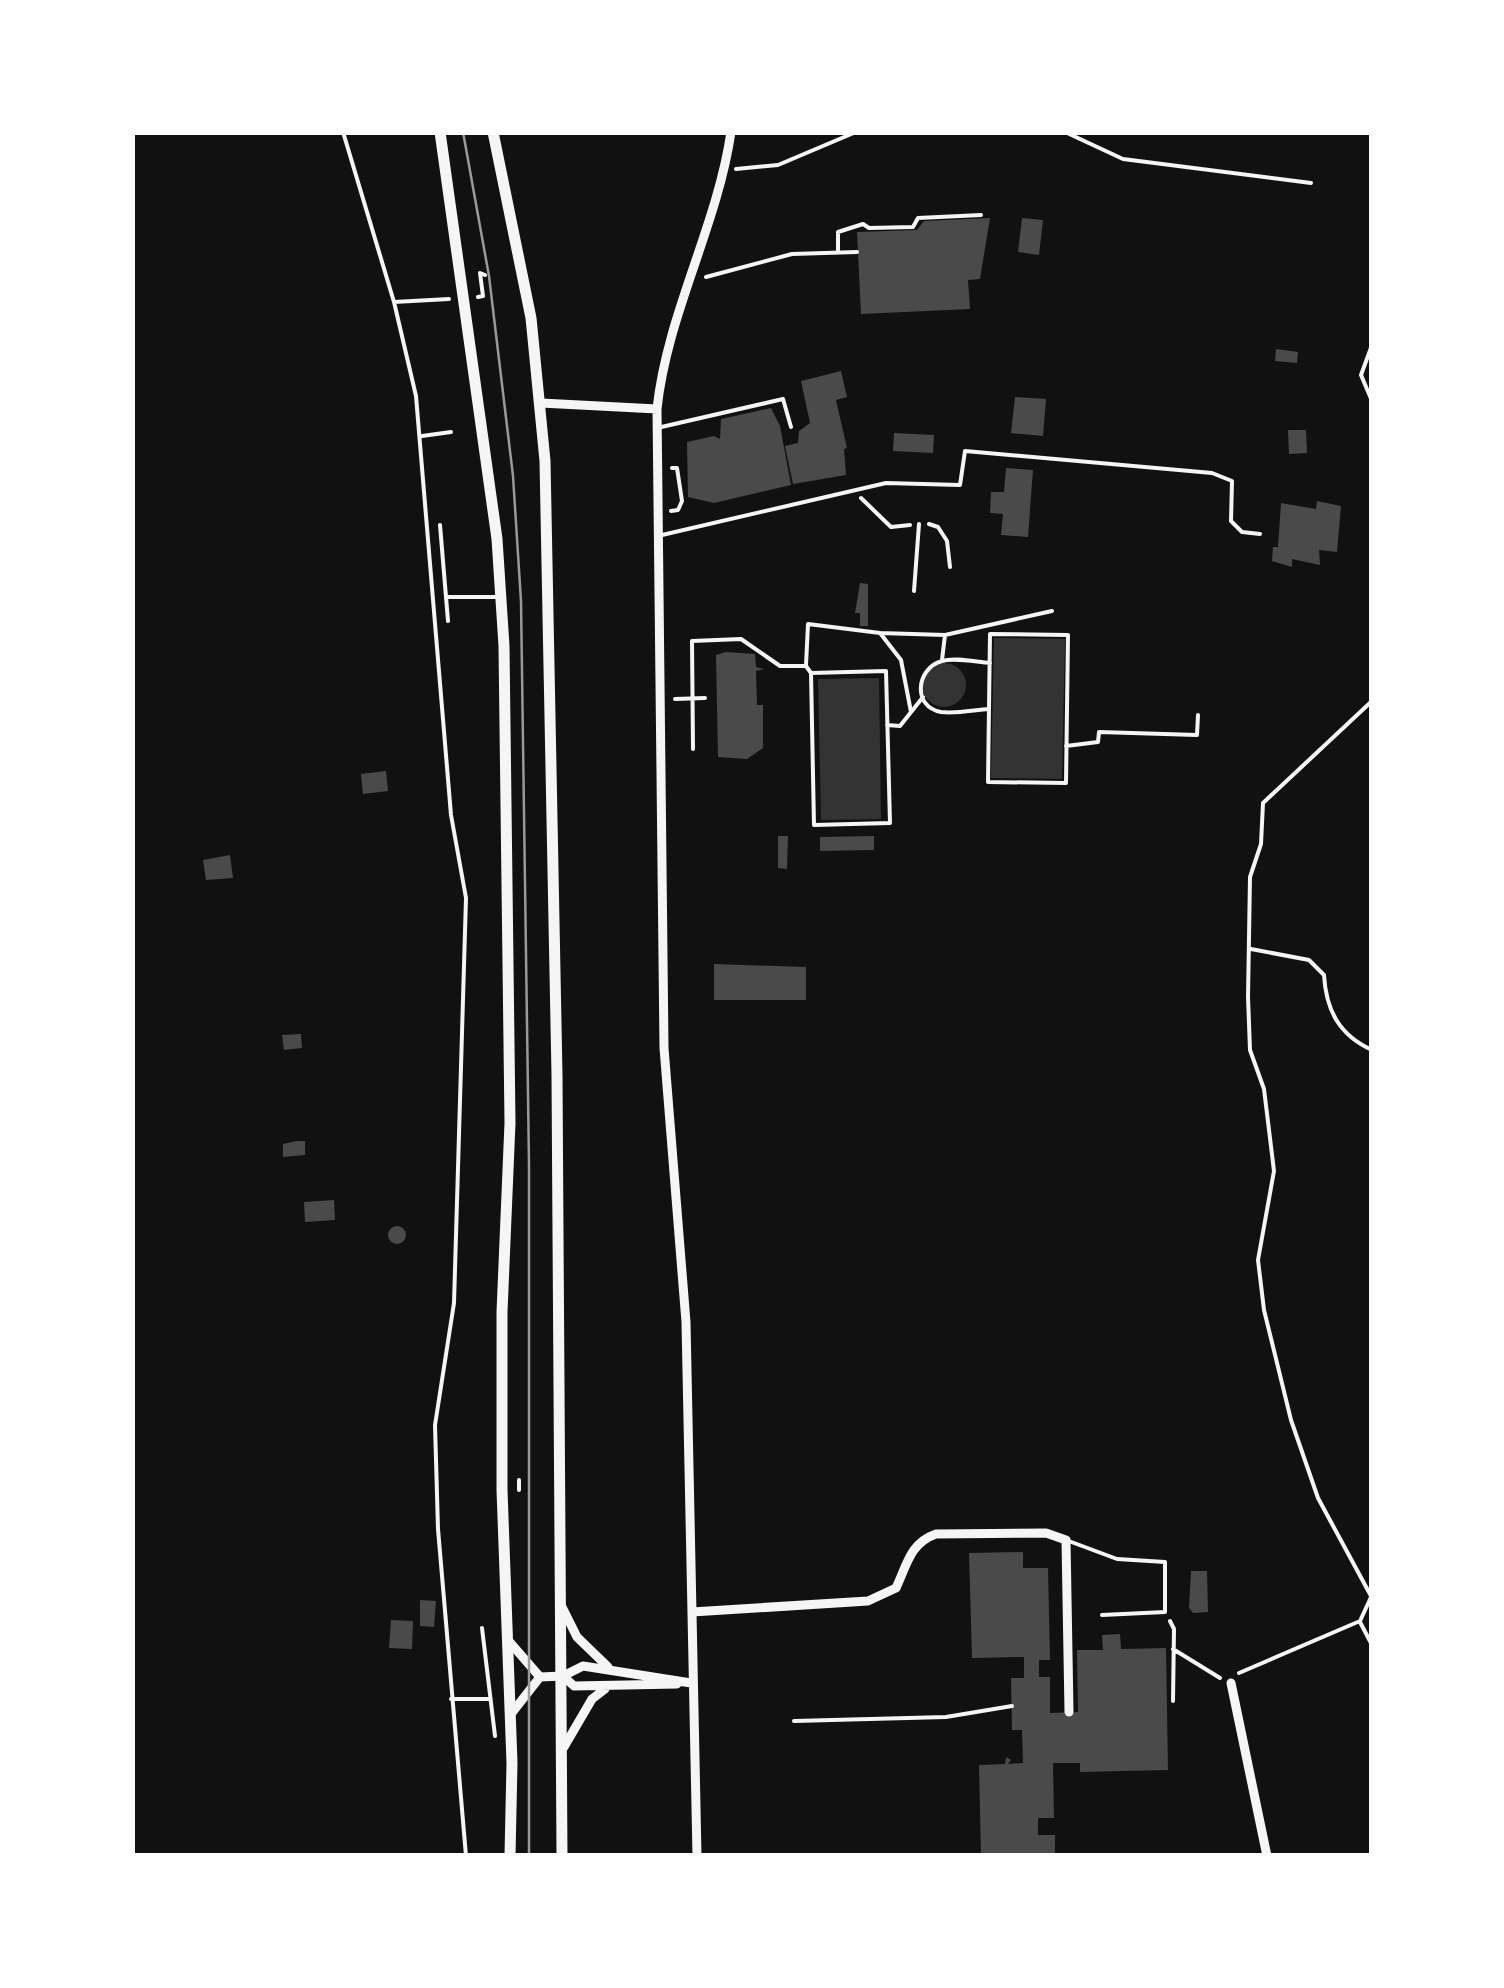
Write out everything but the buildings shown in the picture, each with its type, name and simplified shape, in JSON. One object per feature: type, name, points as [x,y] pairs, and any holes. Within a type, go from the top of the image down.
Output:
[{"type":"main road","points":[[440,132],[464,280],[502,597],[510,1077],[502,1344],[510,1856]]},
{"type":"main road","points":[[494,132],[522,260],[541,403],[551,672],[564,1747],[562,1856]]},
{"type":"street","points":[[697,1856],[686,1322],[664,1048],[657,409],[664,366],[726,168],[731,132]]},
{"type":"street","points":[[541,403],[657,409]]},
{"type":"street","points":[[692,1612],[884,1597],[896,1588],[916,1545],[936,1534],[1046,1532],[1066,1540],[1069,1712]]},
{"type":"street","points":[[562,1607],[577,1637],[610,1668]]},
{"type":"street","points":[[506,1637],[540,1676],[563,1676],[583,1666],[692,1683]]},
{"type":"street","points":[[509,1717],[540,1676]]},
{"type":"street","points":[[563,1676],[574,1686],[606,1688],[692,1683]]},
{"type":"street","points":[[1231,1683],[1267,1856]]},
{"type":"street","points":[[564,1747],[592,1699],[606,1688]]},
{"type":"lane","points":[[657,428],[783,399],[791,426]]},
{"type":"lane","points":[[658,536],[886,484],[960,485],[965,452],[1212,473],[1232,480],[1232,521],[1242,532],[1260,534]]},
{"type":"lane","points":[[440,524],[448,621]]},
{"type":"lane","points":[[914,592],[919,524]]},
{"type":"lane","points":[[446,598],[502,597]]},
{"type":"lane","points":[[1066,1540],[1117,1559],[1165,1562],[1165,1612],[1102,1615]]},
{"type":"path","points":[[343,132],[412,372],[450,815],[466,898],[454,1303],[449,1358],[435,1425],[438,1529],[466,1856]]},
{"type":"path","points":[[726,168],[751,170],[778,164],[856,132]]},
{"type":"path","points":[[1065,132],[1124,159],[1311,183]]},
{"type":"path","points":[[838,253],[838,232],[863,224],[869,228],[913,227],[918,218],[981,215]]},
{"type":"path","points":[[706,277],[792,254],[857,252]]},
{"type":"path","points":[[484,304],[480,273],[485,275]]},
{"type":"path","points":[[394,302],[449,299]]},
{"type":"path","points":[[1372,344],[1361,375],[1372,401]]},
{"type":"path","points":[[420,436],[452,432]]},
{"type":"path","points":[[657,468],[677,468],[682,502],[678,510],[657,513]]},
{"type":"path","points":[[811,673],[886,671],[890,823],[814,825],[811,673],[806,666],[808,624],[880,633],[945,635],[1052,611]]},
{"type":"path","points":[[880,633],[900,660],[911,712]]},
{"type":"path","points":[[990,634],[1068,635],[1066,783],[988,782],[989,709],[990,634]]},
{"type":"path","points":[[942,660],[945,635]]},
{"type":"path","points":[[694,750],[692,641],[741,639],[780,666],[806,666]]},
{"type":"path","points":[[888,725],[900,726],[922,697],[925,670],[942,660],[990,663]]},
{"type":"path","points":[[922,697],[942,712],[989,709]]},
{"type":"path","points":[[661,700],[705,698]]},
{"type":"path","points":[[1174,1649],[1231,1683],[1240,1672],[1360,1621],[1371,1595],[1318,1498],[1290,1420],[1264,1310],[1258,1260],[1274,1171],[1264,1089],[1250,1050],[1250,877],[1261,844],[1264,803],[1372,701]]},
{"type":"path","points":[[1066,746],[1098,742],[1099,732],[1197,735],[1198,715]]},
{"type":"path","points":[[1250,949],[1309,960],[1324,976],[1325,1002],[1332,1018],[1372,1050]]},
{"type":"path","points":[[519,1480],[519,1490]]},
{"type":"path","points":[[1165,1612],[1174,1629],[1174,1701]]},
{"type":"path","points":[[1360,1621],[1372,1645]]},
{"type":"path","points":[[482,1628],[491,1678],[495,1738]]},
{"type":"path","points":[[451,1699],[490,1699]]},
{"type":"path","points":[[794,1721],[946,1717],[1012,1706]]},
{"type":"shaded area","points":[[994,638],[1065,639],[1062,779],[991,778]]},
{"type":"shaded area","points":[[944,663],[959,670],[966,685],[959,700],[944,707],[929,700],[922,685],[929,670]]},
{"type":"shaded area","points":[[879,678],[881,819],[821,820],[818,679]]},
{"type":"tram line","points":[[463,132],[489,276],[513,476],[521,601],[529,1164],[529,1856]]}]
